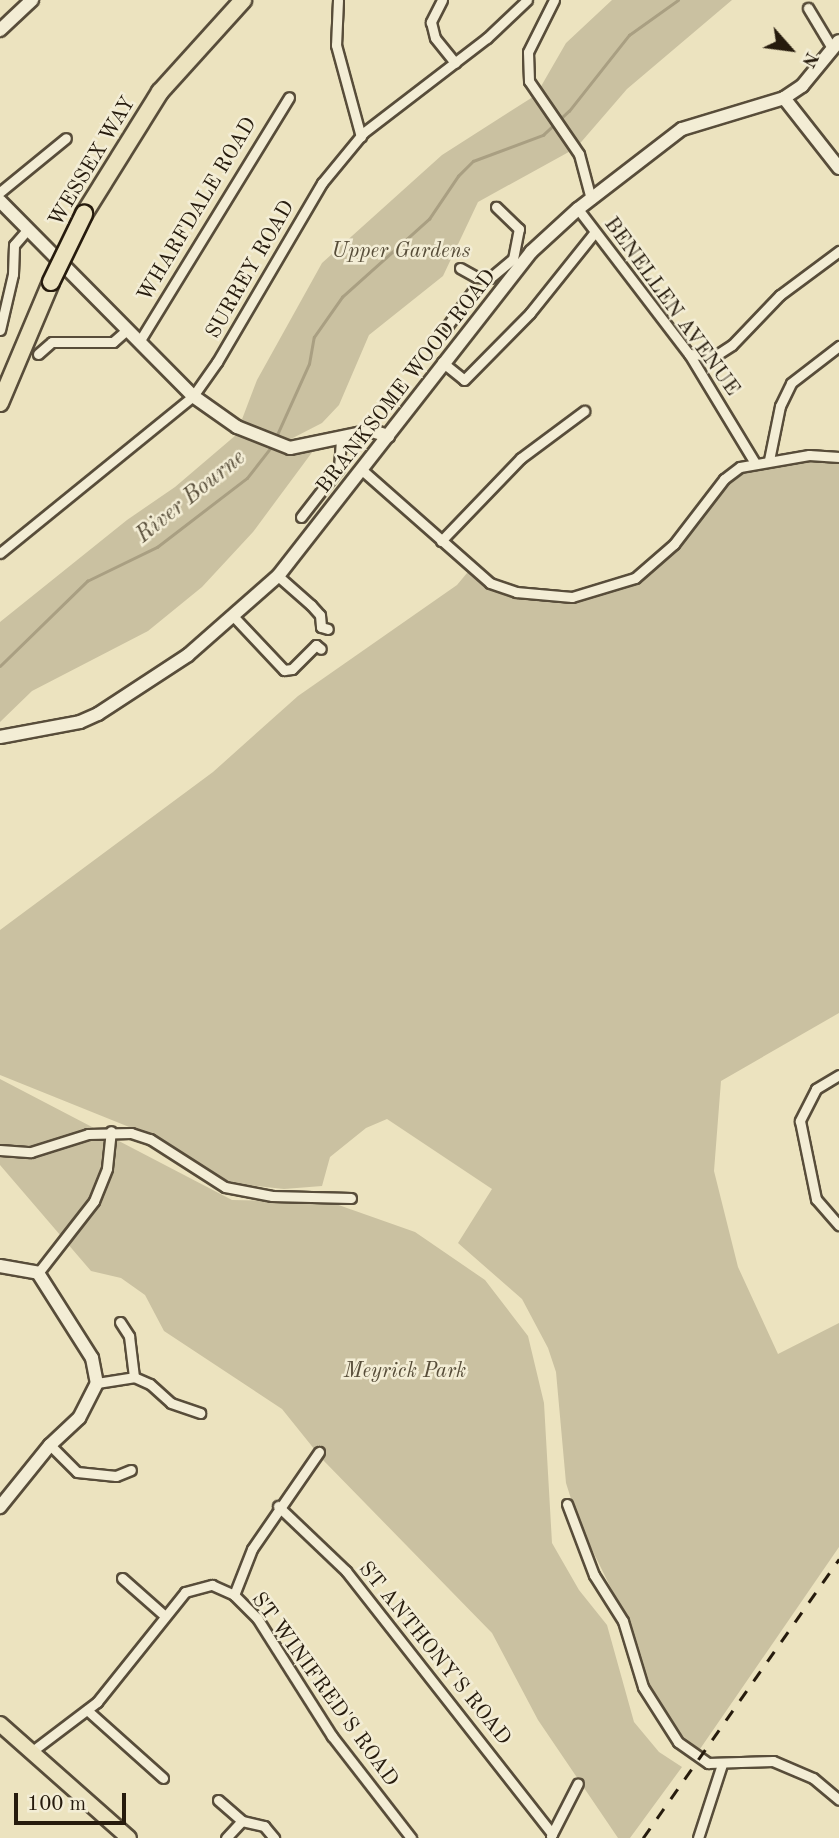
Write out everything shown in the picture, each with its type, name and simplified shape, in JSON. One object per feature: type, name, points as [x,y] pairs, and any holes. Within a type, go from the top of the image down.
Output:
[{"type":"highway","name":"WESSEX WAY","points":[[0,403],[51,282],[84,214],[160,92],[243,0]]},
{"type":"highway","name":"WESSEX WAY","points":[[0,390],[13,368]]},
{"type":"main road","points":[[0,1724],[123,1836]]},
{"type":"street","points":[[0,30],[32,0]]},
{"type":"street","points":[[338,0],[336,45],[361,137]]},
{"type":"street","points":[[442,0],[431,22],[436,38],[454,63]]},
{"type":"street","name":"SURREY ROAD","points":[[0,553],[193,396],[322,183],[361,137],[454,63],[527,0]]},
{"type":"street","points":[[554,0],[528,51],[528,80],[586,166],[591,199]]},
{"type":"street","points":[[808,8],[835,44]]},
{"type":"street","name":"BRANKSOME WOOD ROAD","points":[[0,737],[98,715],[188,655],[234,617],[278,576],[362,470],[442,362],[531,252],[578,209],[682,129],[784,98],[802,86],[835,44]]},
{"type":"street","name":"WHARFDALE ROAD","points":[[139,342],[289,97]]},
{"type":"street","points":[[784,98],[839,168]]},
{"type":"street","points":[[0,192],[66,138]]},
{"type":"street","points":[[0,201],[193,396],[272,444],[290,448],[372,432],[388,436]]},
{"type":"street","points":[[460,268],[475,277],[489,278],[501,274],[513,259],[519,229],[496,207]]},
{"type":"street","name":"BENELLEN AVENUE","points":[[578,209],[689,354],[755,463]]},
{"type":"street","points":[[0,330],[13,274],[14,245],[28,229]]},
{"type":"street","points":[[442,362],[460,384],[530,313],[594,233]]},
{"type":"street","points":[[689,354],[715,356],[732,345],[780,295],[839,251]]},
{"type":"street","points":[[448,325],[474,291]]},
{"type":"street","points":[[38,354],[52,342],[113,342],[127,331]]},
{"type":"street","points":[[769,460],[780,406],[791,383],[839,346]]},
{"type":"street","points":[[169,372],[188,384],[204,379]]},
{"type":"street","points":[[441,541],[520,458],[584,411]]},
{"type":"street","points":[[301,517],[308,503],[339,468],[341,437]]},
{"type":"street","points":[[362,470],[490,583],[516,592],[572,597],[607,589],[646,570],[674,544],[732,472],[769,460],[839,457]]},
{"type":"street","points":[[278,576],[317,611],[322,629]]},
{"type":"street","points":[[234,617],[284,670],[292,669],[316,645],[321,649]]},
{"type":"street","points":[[839,1075],[816,1089],[800,1121],[816,1199],[839,1226]]},
{"type":"street","points":[[38,1273],[77,1224],[102,1184],[111,1131]]},
{"type":"street","points":[[0,1150],[31,1152],[88,1134],[111,1131],[150,1139],[225,1187],[272,1196],[351,1198]]},
{"type":"street","points":[[0,1266],[38,1273],[92,1358],[97,1383],[79,1418],[50,1445],[0,1507]]},
{"type":"street","points":[[120,1322],[129,1336],[134,1377]]},
{"type":"street","points":[[97,1383],[134,1377],[150,1384],[171,1403],[200,1413]]},
{"type":"street","points":[[50,1445],[77,1472],[116,1476],[131,1470]]},
{"type":"street","points":[[31,1752],[87,1710],[119,1677],[164,1615],[185,1592],[201,1584],[234,1595],[252,1549],[278,1506],[319,1452]]},
{"type":"street","points":[[567,1504],[576,1538],[624,1621],[643,1687],[663,1723],[702,1761],[722,1764],[773,1761],[813,1778],[839,1800]]},
{"type":"street","name":"ST ANTHONY'S ROAD","points":[[278,1506],[346,1571],[551,1836]]},
{"type":"street","points":[[122,1578],[164,1615]]},
{"type":"street","name":"ST WINIFRED'S ROAD","points":[[234,1595],[257,1618],[332,1736],[411,1838]]},
{"type":"street","points":[[87,1710],[163,1778]]},
{"type":"street","points":[[698,1838],[722,1764]]},
{"type":"street","points":[[551,1836],[578,1783]]},
{"type":"street","points":[[218,1800],[242,1821],[260,1824],[274,1838]]},
{"type":"street","points":[[226,1838],[242,1821]]},
{"type":"green space","name":"Upper Gardens","points":[[612,0],[732,0],[627,89],[576,148],[478,202],[443,276],[369,335],[339,405],[322,423],[287,441],[316,447],[253,532],[202,587],[148,631],[32,691],[0,722],[0,622],[127,520],[175,487],[236,435],[257,380],[322,263],[442,155],[536,95],[566,43]]},
{"type":"green space","points":[[839,457],[839,1013],[721,1081],[714,1171],[738,1267],[778,1354],[839,1323],[839,1547],[700,1749],[672,1728],[647,1686],[629,1625],[578,1521],[566,1483],[556,1372],[548,1348],[522,1299],[458,1243],[492,1189],[387,1119],[366,1128],[330,1157],[322,1186],[284,1189],[237,1184],[218,1177],[159,1139],[0,1075],[0,930],[213,772],[298,696],[457,585],[472,567],[490,583],[516,592],[573,596],[646,570],[731,472],[769,460]]},
{"type":"green space","name":"Meyrick Park","points":[[0,1079],[232,1200],[330,1202],[415,1232],[485,1280],[528,1336],[544,1403],[552,1543],[579,1590],[607,1625],[634,1722],[659,1752],[682,1767],[630,1838],[618,1838],[538,1720],[492,1633],[323,1460],[282,1409],[164,1331],[145,1295],[121,1278],[91,1271],[0,1165]]},
{"type":"waterway","name":"River Bourne","points":[[276,437],[309,364],[314,337],[342,297],[429,219],[458,176],[473,161],[543,135],[569,111],[629,35],[678,0]]},
{"type":"waterway","name":"River Bourne","points":[[0,666],[87,581],[157,547],[247,478],[272,446]]},
{"type":"railway","points":[[643,1838],[839,1559]]}]
